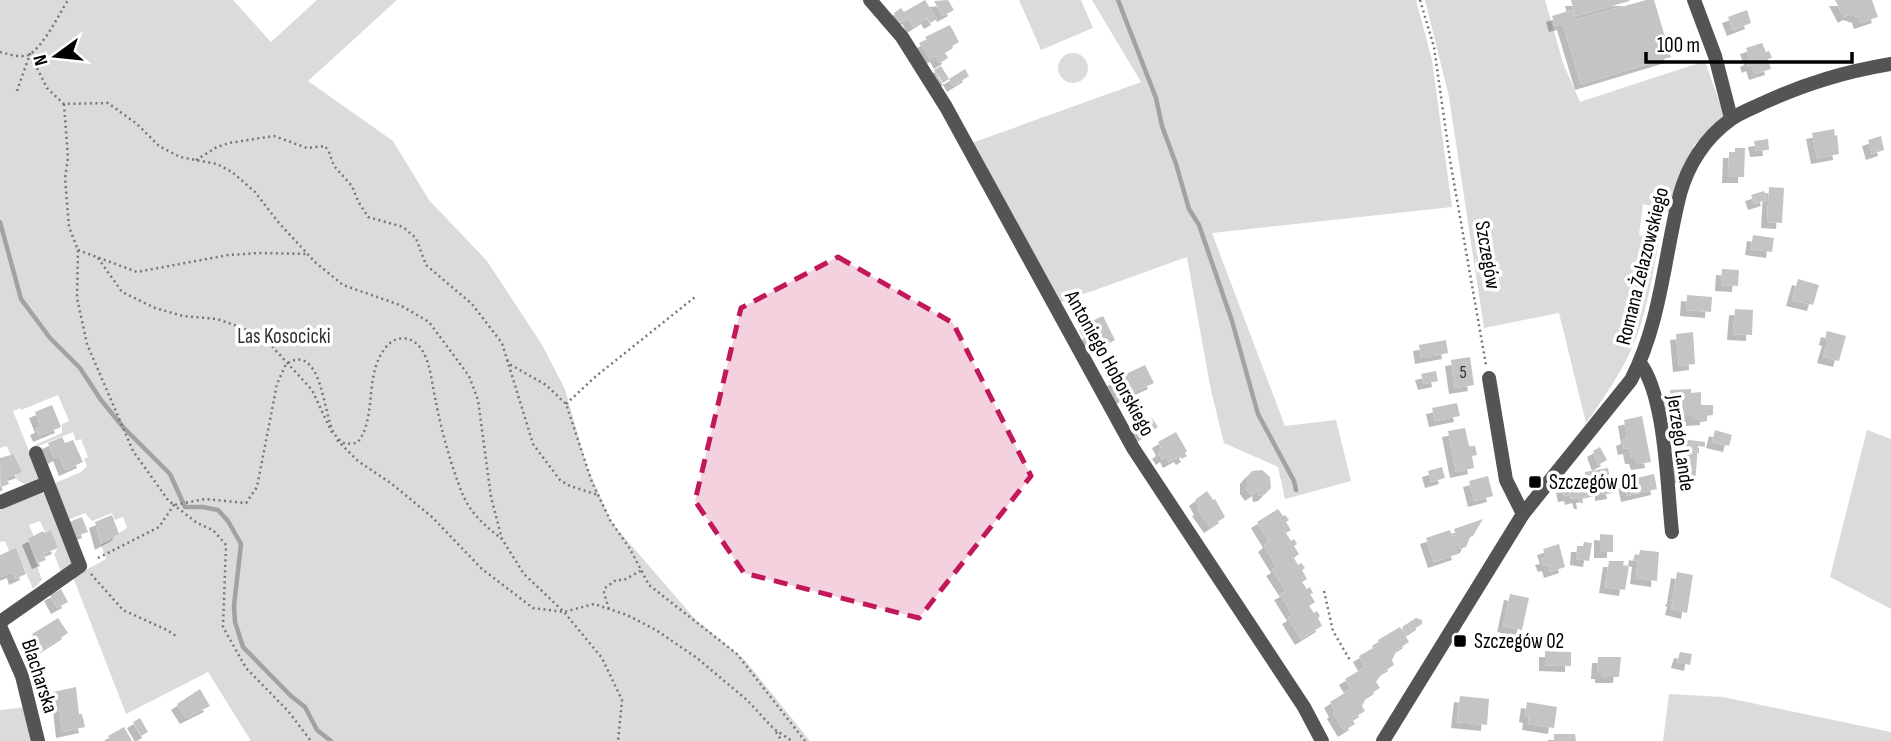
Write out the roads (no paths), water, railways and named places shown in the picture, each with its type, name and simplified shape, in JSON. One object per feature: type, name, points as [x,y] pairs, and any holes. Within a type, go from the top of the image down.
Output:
[{"type":"street","name":"Antoniego Hoborskiego","points":[[870,0],[902,37],[946,107],[1133,448],[1304,706],[1322,741]]},
{"type":"street","points":[[1694,0],[1715,56],[1731,118]]},
{"type":"street","name":"Romana Żelazowskiego","points":[[1383,741],[1523,514],[1631,380],[1640,363],[1666,270],[1680,194],[1697,155],[1731,118],[1835,75],[1891,64]]},
{"type":"street","name":"Jerzego Lande","points":[[1640,363],[1648,374],[1657,402],[1672,532]]},
{"type":"street","points":[[1489,378],[1506,480],[1523,514]]},
{"type":"street","points":[[0,624],[80,566],[36,453]]},
{"type":"street","points":[[1,502],[47,483]]},
{"type":"street","name":"Blacharska","points":[[0,624],[22,676],[38,741]]},
{"type":"waterway","points":[[1118,0],[1156,98],[1162,126],[1189,209],[1199,225],[1232,321],[1258,414],[1294,481],[1296,490]]},
{"type":"waterway","points":[[0,222],[21,299],[50,338],[80,368],[123,427],[170,474],[185,507],[218,510],[228,521],[241,544],[234,606],[235,622],[243,647],[305,707],[317,730],[331,741]]},
{"type":"place","name":"Szczegów 01","points":[[1535,482]]},
{"type":"place","name":"Szczegów 02","points":[[1460,641]]},
{"type":"park label","name":"Las Kosocicki","points":[[284,336]]}]
